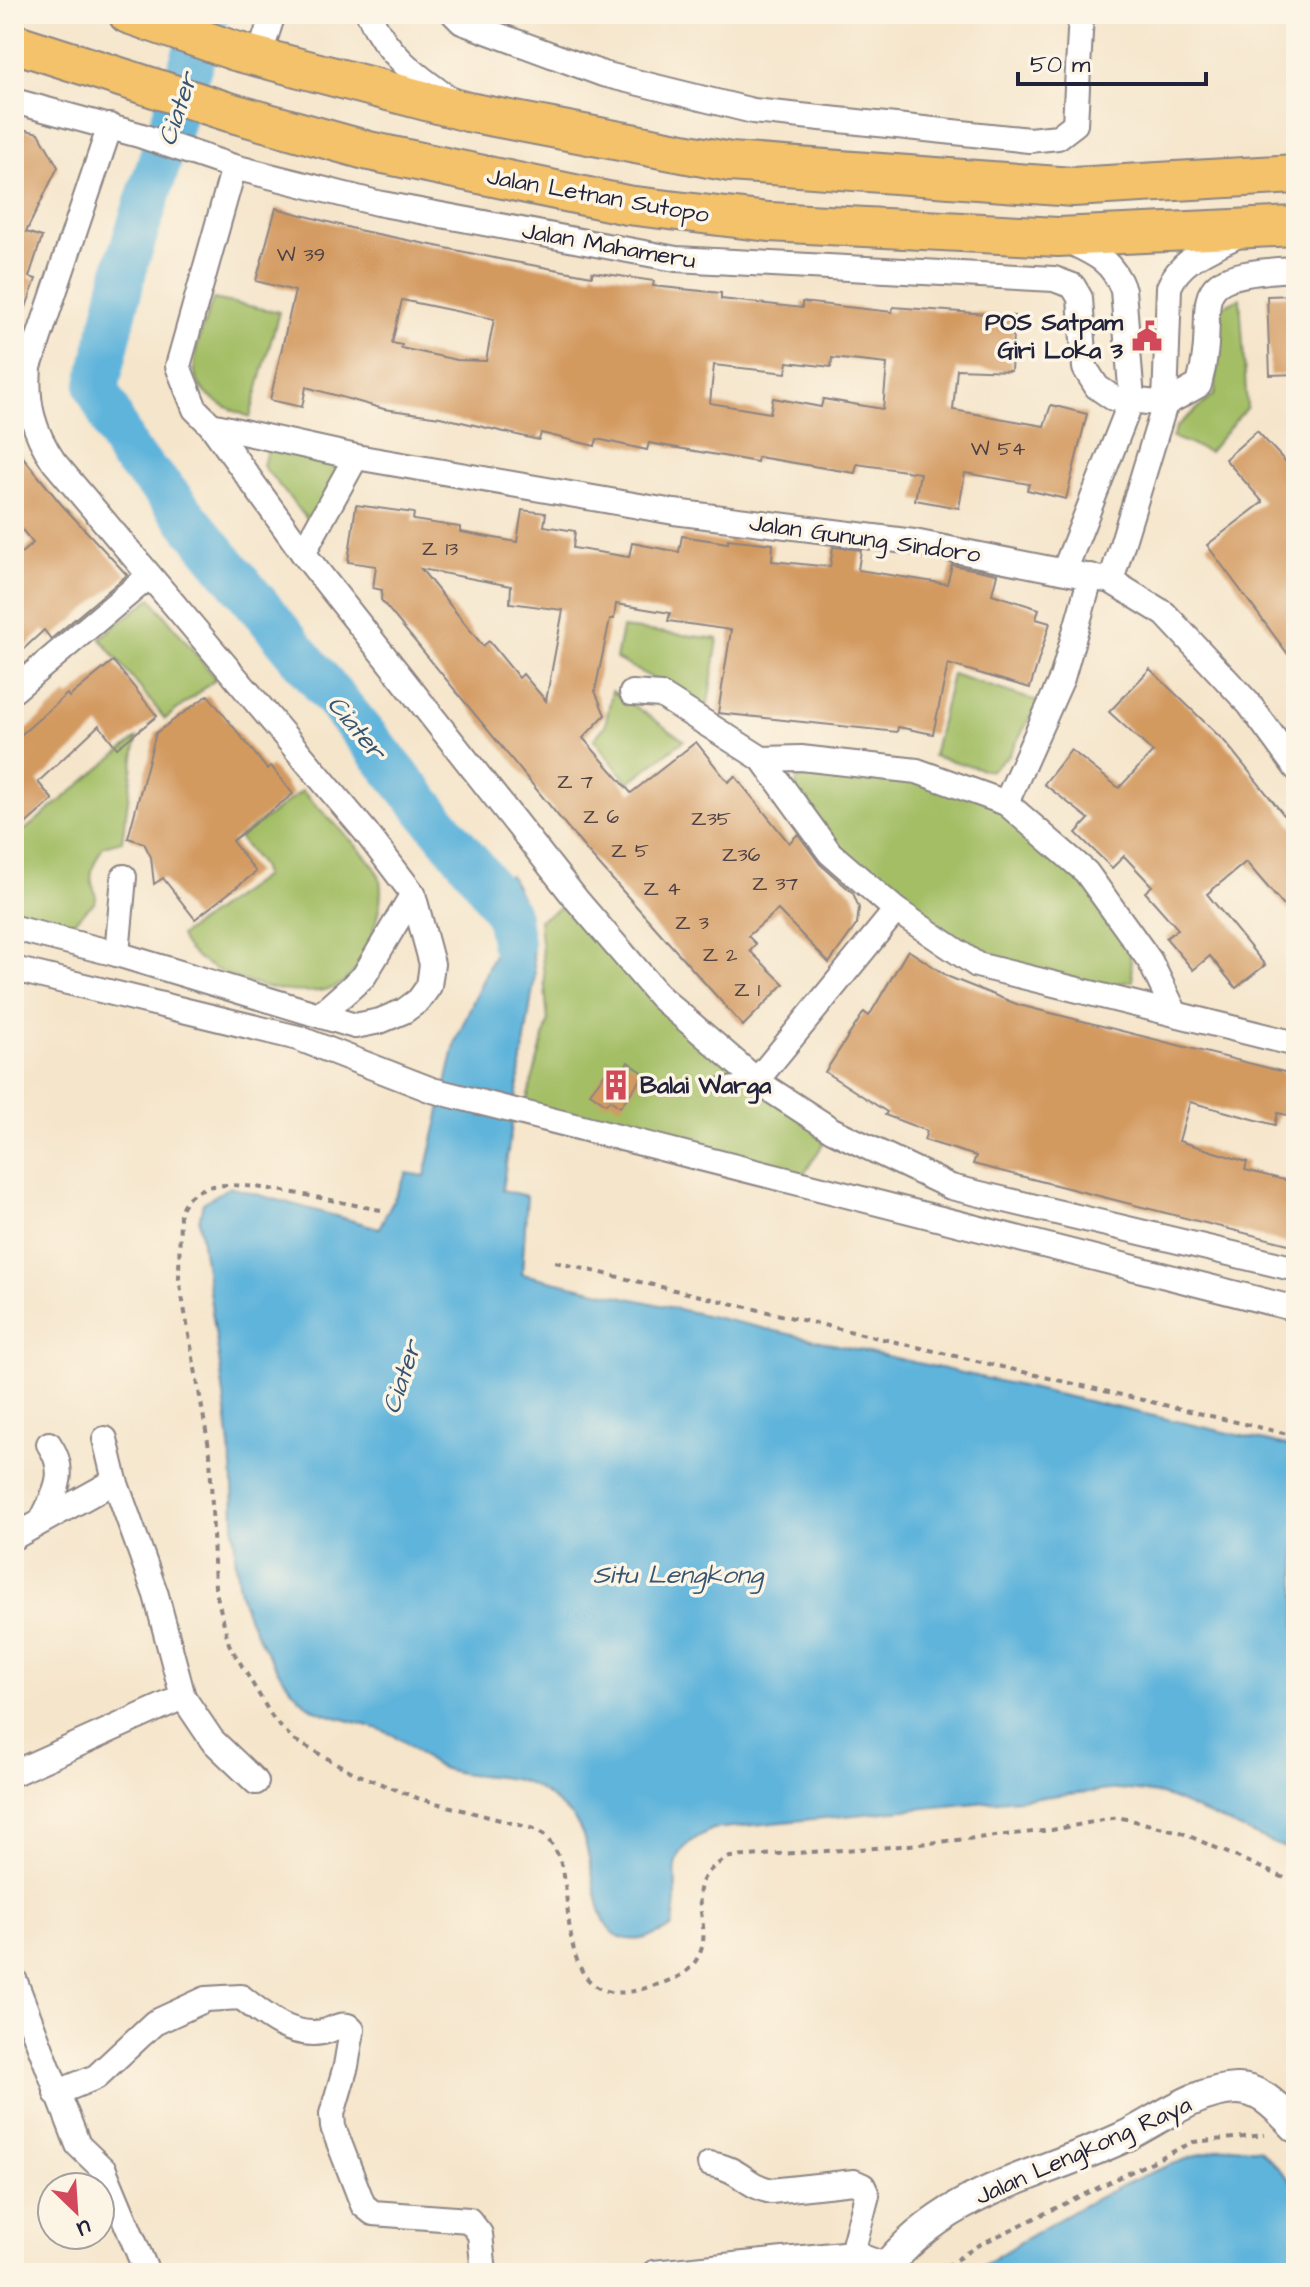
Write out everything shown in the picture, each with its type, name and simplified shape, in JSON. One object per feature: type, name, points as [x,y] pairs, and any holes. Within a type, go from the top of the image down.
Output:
[{"type":"main road","points":[[133,16],[247,54],[468,112],[598,139],[758,164],[1073,187],[1296,174]]},
{"type":"main road","name":"Jalan Letnan Sutopo","points":[[14,43],[229,112],[369,151],[627,205],[769,222],[1058,237],[1296,226]]},
{"type":"street","points":[[247,54],[273,14]]},
{"type":"street","points":[[369,14],[377,34],[398,60],[468,112]]},
{"type":"street","points":[[454,14],[462,22],[603,74],[753,111],[1029,140],[1058,137],[1075,124],[1081,14]]},
{"type":"street","name":"Jalan Mahameru","points":[[14,101],[110,126],[234,167],[377,203],[676,259],[1054,279],[1073,286],[1080,298],[1085,368],[1089,378],[1113,398],[1165,404]]},
{"type":"street","points":[[14,928],[117,954],[355,1026],[380,1021],[404,1011],[429,986],[432,964],[413,894],[365,831],[148,577],[22,422],[29,367],[110,126]]},
{"type":"street","points":[[234,167],[178,366],[195,409],[211,425],[303,553],[520,829],[661,998],[757,1080],[832,1130],[951,1187],[1296,1269]]},
{"type":"street","points":[[1006,803],[1062,678],[1165,404],[1169,287],[1175,272],[1186,262],[1251,229]]},
{"type":"street","points":[[1058,237],[1107,259],[1117,273],[1123,290],[1132,399],[1065,569]]},
{"type":"street","points":[[1165,404],[1199,385],[1206,298],[1221,280],[1254,271],[1296,269]]},
{"type":"street","name":"Jalan Gunung Sindoro","points":[[211,425],[356,457],[674,512],[914,542],[1101,578],[1165,614],[1249,704],[1296,768]]},
{"type":"street","points":[[303,553],[356,457]]},
{"type":"street","points":[[14,690],[148,577]]},
{"type":"street","points":[[632,693],[661,695],[762,759],[830,853],[896,910],[977,965],[1296,1044]]},
{"type":"street","points":[[762,759],[801,758],[917,771],[1006,803],[1086,872],[1150,961],[1175,1013]]},
{"type":"street","points":[[117,954],[124,877]]},
{"type":"street","points":[[320,1015],[364,976],[413,894]]},
{"type":"street","points":[[757,1080],[896,910]]},
{"type":"street","points":[[14,969],[298,1038],[432,1090],[1296,1309]]},
{"type":"street","points":[[105,1439],[115,1481],[156,1595],[183,1697],[212,1740],[256,1782]]},
{"type":"street","points":[[42,1520],[60,1482],[58,1458],[49,1444]]},
{"type":"street","points":[[14,1537],[115,1481]]},
{"type":"street","points":[[14,1773],[183,1697]]},
{"type":"street","points":[[14,1979],[78,2145],[104,2170],[147,2273]]},
{"type":"street","points":[[56,2093],[96,2077],[154,2023],[206,1999],[241,1997],[272,2022],[301,2032],[324,2032],[340,2024],[348,2026],[352,2030],[349,2055],[332,2114],[340,2152],[363,2205],[373,2213],[469,2220],[480,2234],[484,2273]]},
{"type":"street","name":"Jalan Lengkong Raya","points":[[884,2269],[917,2235],[956,2207],[999,2184],[1120,2139],[1210,2094],[1239,2088],[1266,2097],[1296,2127]]},
{"type":"street","points":[[710,2164],[732,2168],[758,2188],[771,2191],[854,2182],[863,2186],[867,2195],[852,2253]]},
{"type":"street","points":[[654,2273],[852,2253],[884,2269]]},
{"type":"lane","points":[[718,1085],[757,1080]]},
{"type":"path","points":[[381,1210],[224,1185],[197,1191],[183,1203],[180,1212],[179,1279],[210,1453],[215,1588],[221,1619],[229,1644],[274,1720],[294,1740],[354,1773],[417,1798],[538,1830],[545,1835],[563,1869],[572,1948],[580,1967],[596,1986],[607,1991],[636,1990],[670,1980],[688,1970],[694,1963],[703,1935],[699,1884],[709,1867],[730,1857],[890,1847],[1052,1830],[1118,1817],[1180,1832],[1296,1883]]},
{"type":"path","points":[[555,1262],[1296,1436]]},
{"type":"path","points":[[936,2273],[977,2246],[1193,2142],[1265,2135]]},
{"type":"green space","points":[[1240,298],[1247,407],[1209,452],[1172,437],[1177,426],[1215,394],[1218,308]]},
{"type":"green space","points":[[213,299],[279,312],[250,417],[226,407],[199,385],[195,357]]},
{"type":"green space","points":[[268,446],[344,463],[317,531],[263,466]]},
{"type":"green space","points":[[151,598],[216,679],[165,719],[100,638]]},
{"type":"green space","points":[[622,628],[718,639],[706,717],[656,680],[616,659]]},
{"type":"green space","points":[[952,674],[1039,702],[1009,755],[990,771],[933,756]]},
{"type":"green space","points":[[612,691],[684,740],[628,783],[594,739],[605,726]]},
{"type":"green space","points":[[137,738],[122,841],[103,846],[96,859],[91,878],[95,902],[62,932],[14,921],[14,839]]},
{"type":"green space","points":[[845,762],[1006,803],[1127,928],[1133,981],[1110,985],[977,965],[896,910],[795,795],[797,780],[812,767]]},
{"type":"green space","points":[[302,791],[372,863],[381,891],[370,941],[354,972],[342,983],[326,990],[304,992],[279,990],[228,975],[189,951],[180,936],[264,876],[261,866],[239,838]]},
{"type":"green space","points":[[576,899],[761,1084],[832,1130],[797,1185],[526,1103],[548,1022],[539,920]]},
{"type":"water","name":"Situ Lengkong","points":[[510,875],[528,911],[535,975],[502,1190],[527,1196],[522,1274],[1296,1448],[1296,1853],[1161,1794],[1120,1789],[713,1829],[695,1839],[678,1859],[672,1927],[641,1939],[620,1937],[607,1925],[599,1905],[582,1834],[572,1817],[554,1800],[517,1780],[439,1767],[390,1734],[320,1712],[296,1694],[273,1663],[254,1629],[239,1587],[229,1436],[199,1221],[203,1203],[230,1187],[379,1228],[407,1173],[425,1176],[456,1040],[499,943],[493,914],[477,896]]},
{"type":"water","points":[[1232,2146],[1259,2149],[1296,2186],[1296,2273],[970,2273],[1064,2216],[1129,2182]]},
{"type":"building","points":[[14,127],[39,133],[58,167],[26,232],[42,237],[29,277],[36,279],[17,333],[14,332]]},
{"type":"building","points":[[276,208],[358,230],[504,260],[592,276],[592,272],[654,281],[653,286],[721,293],[721,299],[802,308],[802,302],[892,312],[893,307],[1014,316],[1011,371],[957,369],[953,410],[1044,426],[1051,405],[1087,414],[1066,499],[1027,490],[1029,484],[965,473],[959,508],[915,500],[920,473],[857,464],[855,473],[758,457],[757,462],[649,443],[647,450],[597,439],[595,446],[541,433],[539,440],[440,417],[384,409],[306,387],[302,407],[270,400],[295,291],[256,281]],"holes":[[[402,300],[494,319],[486,361],[457,360],[401,348],[402,345],[392,343]],[[832,358],[887,364],[883,409],[823,399],[821,407],[773,398],[770,413],[710,403],[714,365],[786,373],[788,362],[831,367]]]},
{"type":"building","points":[[1296,295],[1296,374],[1270,375],[1267,296]]},
{"type":"building","points":[[1257,431],[1296,473],[1296,665],[1207,545],[1263,502],[1225,459]]},
{"type":"building","points":[[14,446],[61,504],[127,575],[51,639],[44,630],[14,658],[14,559],[33,543],[14,520]]},
{"type":"building","points":[[356,505],[414,513],[413,520],[460,527],[460,532],[517,542],[522,510],[546,513],[544,526],[575,531],[573,548],[629,557],[632,543],[679,552],[682,536],[728,543],[728,539],[773,544],[772,561],[830,567],[833,547],[861,550],[858,570],[947,584],[952,565],[997,574],[992,594],[1039,609],[1036,619],[1050,623],[1030,688],[948,664],[933,734],[898,727],[897,732],[718,713],[731,630],[668,621],[670,613],[616,604],[595,691],[605,715],[583,738],[631,793],[696,742],[728,782],[735,776],[789,843],[798,834],[820,864],[853,893],[859,908],[857,924],[829,963],[778,910],[748,936],[756,944],[750,951],[784,984],[743,1026],[587,851],[381,600],[382,590],[373,588],[376,566],[348,562]],"holes":[[[421,569],[511,586],[510,603],[563,610],[546,701],[523,674],[519,678],[489,641],[483,646]]]},
{"type":"building","points":[[113,661],[157,716],[117,748],[99,725],[38,782],[53,800],[14,834],[14,741],[67,694],[69,697]]},
{"type":"building","points":[[1150,669],[1226,743],[1296,830],[1296,920],[1246,862],[1207,894],[1265,965],[1236,988],[1210,956],[1193,970],[1166,938],[1178,929],[1145,892],[1152,886],[1124,856],[1112,868],[1076,833],[1089,819],[1044,784],[1071,750],[1119,788],[1153,752],[1109,712]]},
{"type":"building","points":[[208,695],[267,769],[271,766],[293,794],[232,841],[256,872],[195,919],[163,878],[154,884],[151,857],[144,843],[128,838],[156,733]]},
{"type":"building","points":[[908,950],[949,977],[1019,1005],[1296,1075],[1296,1117],[1278,1113],[1275,1125],[1190,1102],[1179,1141],[1247,1162],[1245,1170],[1296,1183],[1296,1246],[973,1164],[976,1156],[924,1140],[927,1131],[885,1115],[887,1112],[825,1072],[864,1012],[869,1016]]},
{"type":"building","name":"Balai Warga","points":[[628,1062],[645,1074],[620,1107],[610,1100],[606,1104],[590,1093],[607,1071],[616,1078]]},
{"type":"waterway","name":"Ciater","points":[[207,14],[127,262],[97,388],[128,453],[163,489],[479,874],[507,914],[512,942]]},
{"type":"place","name":"POS Satpam Giri Loka 3","points":[[1147,336]]},
{"type":"place","name":"Balai Warga","points":[[616,1085]]}]
